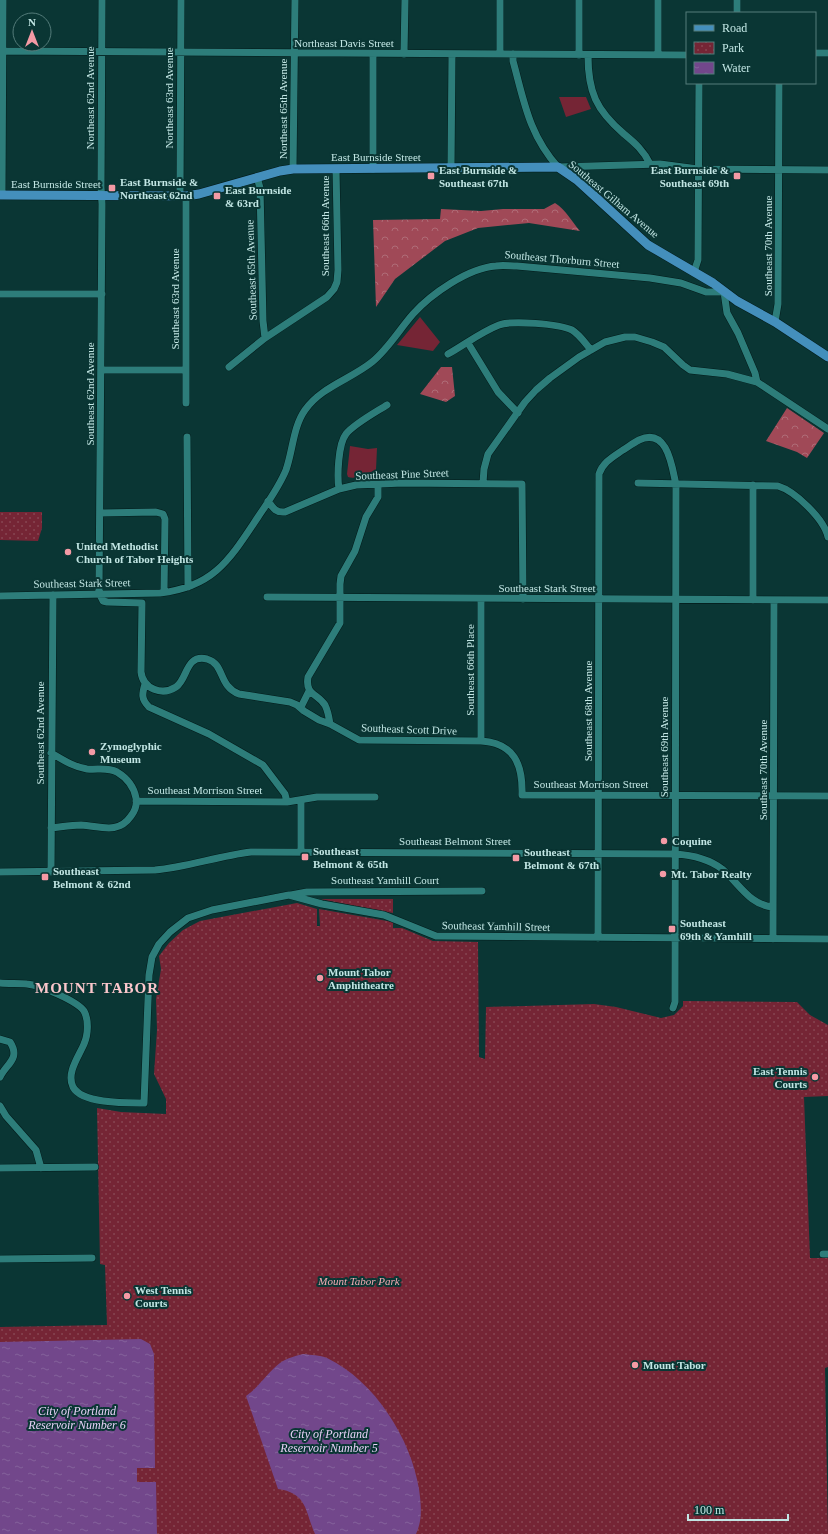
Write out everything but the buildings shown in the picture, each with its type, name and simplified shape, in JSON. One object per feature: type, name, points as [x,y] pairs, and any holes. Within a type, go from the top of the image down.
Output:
[{"type":"main road","name":"East Burnside Street","points":[[1,195],[183,196],[199,194],[280,171],[293,170],[558,167]]},
{"type":"main road","name":"Southeast Gilham Avenue","points":[[558,167],[577,180],[648,245],[694,272],[724,292]]},
{"type":"main road","points":[[724,292],[775,322],[828,357]]},
{"type":"street","points":[[1,195],[1,51],[3,0]]},
{"type":"street","name":"Northeast 62nd Avenue","points":[[102,0],[102,196]]},
{"type":"street","name":"Northeast 63rd Avenue","points":[[181,0],[183,196]]},
{"type":"street","name":"Northeast 65th Avenue","points":[[293,170],[295,0]]},
{"type":"street","points":[[404,54],[405,0]]},
{"type":"street","points":[[500,0],[500,54]]},
{"type":"street","points":[[579,0],[579,55]]},
{"type":"street","points":[[658,0],[658,55]]},
{"type":"street","points":[[737,0],[737,12]]},
{"type":"street","name":"Northeast Davis Street","points":[[1,51],[294,54],[686,55]]},
{"type":"street","points":[[816,53],[828,53]]},
{"type":"street","points":[[372,169],[373,54]]},
{"type":"street","points":[[451,168],[452,54]]},
{"type":"street","points":[[513,54],[515,68],[534,132],[543,149],[558,167]]},
{"type":"street","points":[[588,55],[589,80],[597,104],[613,125],[642,150],[650,164]]},
{"type":"street","points":[[694,272],[698,260],[699,84]]},
{"type":"street","name":"Southeast 70th Avenue","points":[[775,322],[778,304],[779,84]]},
{"type":"street","name":"East Burnside Street","points":[[558,167],[666,164],[698,169],[828,170]]},
{"type":"street","name":"Southeast 66th Avenue","points":[[265,338],[327,297],[334,289],[338,270],[336,169]]},
{"type":"street","name":"Southeast 65th Avenue","points":[[257,177],[260,188],[263,321],[265,338]]},
{"type":"street","name":"Southeast 62nd Avenue","points":[[99,594],[102,196]]},
{"type":"street","name":"Southeast 63rd Avenue","points":[[183,196],[186,403]]},
{"type":"street","name":"Southeast Thorburn Street","points":[[164,592],[188,587],[213,574],[227,560],[268,502],[281,480],[300,418],[309,405],[324,392],[372,362],[384,351],[412,316],[429,299],[464,276],[475,271],[496,266],[517,266],[650,278],[681,283],[706,292],[724,292]]},
{"type":"street","points":[[724,292],[726,313],[738,333],[755,373],[757,382]]},
{"type":"street","points":[[0,294],[102,294]]},
{"type":"street","points":[[448,354],[496,326],[511,322],[562,327],[571,330],[579,335],[591,350]]},
{"type":"street","points":[[483,483],[484,469],[488,454],[536,390],[550,378],[591,350],[605,342],[617,339],[635,337],[664,347],[690,370],[728,374],[757,382],[828,428]]},
{"type":"street","points":[[229,367],[265,338]]},
{"type":"street","points":[[468,343],[498,392],[518,413]]},
{"type":"street","points":[[101,370],[186,370]]},
{"type":"street","points":[[339,489],[337,480],[341,446],[346,434],[387,404]]},
{"type":"street","points":[[187,437],[188,587]]},
{"type":"street","name":"Southeast 68th Avenue","points":[[598,938],[600,470],[607,461],[640,440],[652,438],[661,442],[667,450],[671,460],[676,485]]},
{"type":"street","name":"Southeast Pine Street","points":[[268,502],[274,510],[285,512],[339,489],[356,485],[403,483],[522,484],[523,599]]},
{"type":"street","points":[[638,483],[778,486],[788,490],[801,500],[816,516],[828,537]]},
{"type":"street","points":[[330,724],[328,712],[324,705],[309,691],[307,683],[308,677],[340,623],[341,576],[355,551],[366,517],[378,497],[378,484]]},
{"type":"street","name":"Southeast 69th Avenue","points":[[673,1008],[675,1002],[676,485]]},
{"type":"street","points":[[753,485],[753,600]]},
{"type":"street","points":[[100,513],[156,512],[163,514],[164,592]]},
{"type":"street","name":"Southeast Stark Street","points":[[0,596],[164,592]]},
{"type":"street","points":[[99,594],[103,601],[107,602],[142,603],[141,672],[142,680],[145,684],[142,699],[149,707],[209,734],[263,765],[285,794],[287,802]]},
{"type":"street","name":"Southeast 62nd Avenue","points":[[51,872],[53,595]]},
{"type":"street","name":"Southeast Stark Street","points":[[267,598],[828,600]]},
{"type":"street","name":"Southeast 66th Place","points":[[481,599],[481,741]]},
{"type":"street","name":"Southeast 70th Avenue","points":[[773,939],[774,600]]},
{"type":"street","name":"Southeast Scott Drive","points":[[145,684],[156,690],[171,689],[180,684],[187,667],[191,663],[202,659],[208,660],[218,666],[225,684],[232,691],[239,694],[290,702],[301,707],[304,711],[319,720],[330,724],[359,740],[481,741],[499,744],[513,755],[519,766],[521,773],[522,795]]},
{"type":"street","points":[[301,707],[309,691]]},
{"type":"street","points":[[51,753],[70,764],[79,767],[88,769],[104,768],[117,772],[125,777],[131,784],[136,801]]},
{"type":"street","name":"Southeast Morrison Street","points":[[522,795],[828,796]]},
{"type":"street","name":"Southeast Morrison Street","points":[[51,828],[80,825],[103,829],[118,827],[131,816],[134,811],[136,801],[287,802],[317,798],[375,797]]},
{"type":"street","points":[[301,801],[301,852]]},
{"type":"street","name":"Southeast Belmont Street","points":[[0,872],[155,870],[241,853],[675,854],[695,857],[713,863],[726,872],[755,901],[762,905],[773,907]]},
{"type":"street","name":"Southeast Yamhill Court","points":[[289,895],[307,892],[482,891]]},
{"type":"street","name":"Southeast Yamhill Street","points":[[0,983],[28,984],[51,990],[78,1006],[84,1012],[87,1024],[86,1039],[74,1066],[72,1078],[72,1086],[76,1091],[94,1100],[144,1103],[149,975],[152,957],[159,944],[178,925],[197,914],[229,906],[289,895],[322,904],[384,915],[434,936],[828,939]]},
{"type":"street","points":[[0,1039],[10,1042],[14,1050],[13,1057],[0,1077]]},
{"type":"street","points":[[0,1106],[6,1116],[36,1150],[41,1168]]},
{"type":"street","points":[[0,1168],[95,1167]]},
{"type":"street","points":[[0,1259],[92,1258]]},
{"type":"green space","points":[[559,97],[586,97],[591,109],[566,117]]},
{"type":"green space","points":[[555,203],[566,213],[580,231],[529,223],[478,228],[445,241],[395,279],[376,307],[373,220],[440,219],[441,209],[481,211],[503,209],[544,209]]},
{"type":"green space","points":[[420,317],[440,342],[433,351],[397,345]]},
{"type":"green space","points":[[441,367],[452,367],[455,396],[446,402],[420,394]]},
{"type":"green space","points":[[787,408],[824,433],[807,458],[797,452],[766,441]]},
{"type":"green space","points":[[350,446],[368,449],[377,448],[376,470],[358,477],[348,477]]},
{"type":"green space","points":[[0,512],[42,512],[42,528],[38,541],[0,540]]},
{"type":"green space","points":[[320,899],[393,899],[393,913]]},
{"type":"green space","name":"Mount Tabor Park","points":[[297,903],[317,909],[317,926],[320,926],[319,909],[393,922],[393,928],[402,928],[433,941],[478,942],[479,1057],[485,1059],[486,1007],[594,1004],[616,1007],[661,1018],[674,1015],[683,1006],[683,1001],[797,1002],[810,1015],[828,1025],[828,1096],[804,1097],[810,1258],[828,1258],[828,1367],[825,1368],[828,1534],[0,1534],[0,1327],[107,1325],[105,1265],[100,1264],[97,1108],[121,1112],[166,1114],[166,1099],[154,1074],[157,1030],[156,999],[161,969],[159,956],[169,943],[183,930],[200,921]]},
{"type":"water","name":"City of Portland Reservoir Number 6","points":[[141,1339],[150,1344],[154,1354],[155,1468],[137,1468],[137,1482],[156,1482],[157,1534],[0,1534],[0,1342]]},
{"type":"water","name":"City of Portland Reservoir Number 5","points":[[303,1354],[327,1358],[344,1368],[375,1396],[388,1413],[408,1451],[415,1470],[421,1506],[420,1523],[416,1534],[315,1534],[307,1511],[300,1499],[288,1491],[278,1489],[246,1396],[280,1363],[288,1358]]},
{"type":"place","name":"East Burnside & Southeast 67th","points":[[431,176]]},
{"type":"place","name":"East Burnside & Southeast 69th","points":[[737,176]]},
{"type":"place","name":"East Burnside & Northeast 62nd","points":[[112,188]]},
{"type":"place","name":"East Burnside & 63rd","points":[[217,196]]},
{"type":"place","name":"United Methodist Church of Tabor Heights","points":[[68,552]]},
{"type":"place","name":"Zymoglyphic Museum","points":[[92,752]]},
{"type":"place","name":"Coquine","points":[[664,841]]},
{"type":"place","name":"Southeast Belmont & 65th","points":[[305,857]]},
{"type":"place","name":"Southeast Belmont & 67th","points":[[516,858]]},
{"type":"place","name":"Mt. Tabor Realty","points":[[663,874]]},
{"type":"place","name":"Southeast Belmont & 62nd","points":[[45,877]]},
{"type":"place","name":"Southeast 69th & Yamhill","points":[[672,929]]},
{"type":"place","name":"Mount Tabor Amphitheatre","points":[[320,978]]},
{"type":"place","name":"East Tennis Courts","points":[[815,1077]]},
{"type":"place","name":"West Tennis Courts","points":[[127,1296]]},
{"type":"place","name":"Mount Tabor","points":[[635,1365]]},
{"type":"district","name":"MOUNT TABOR","points":[[97,988]]}]
